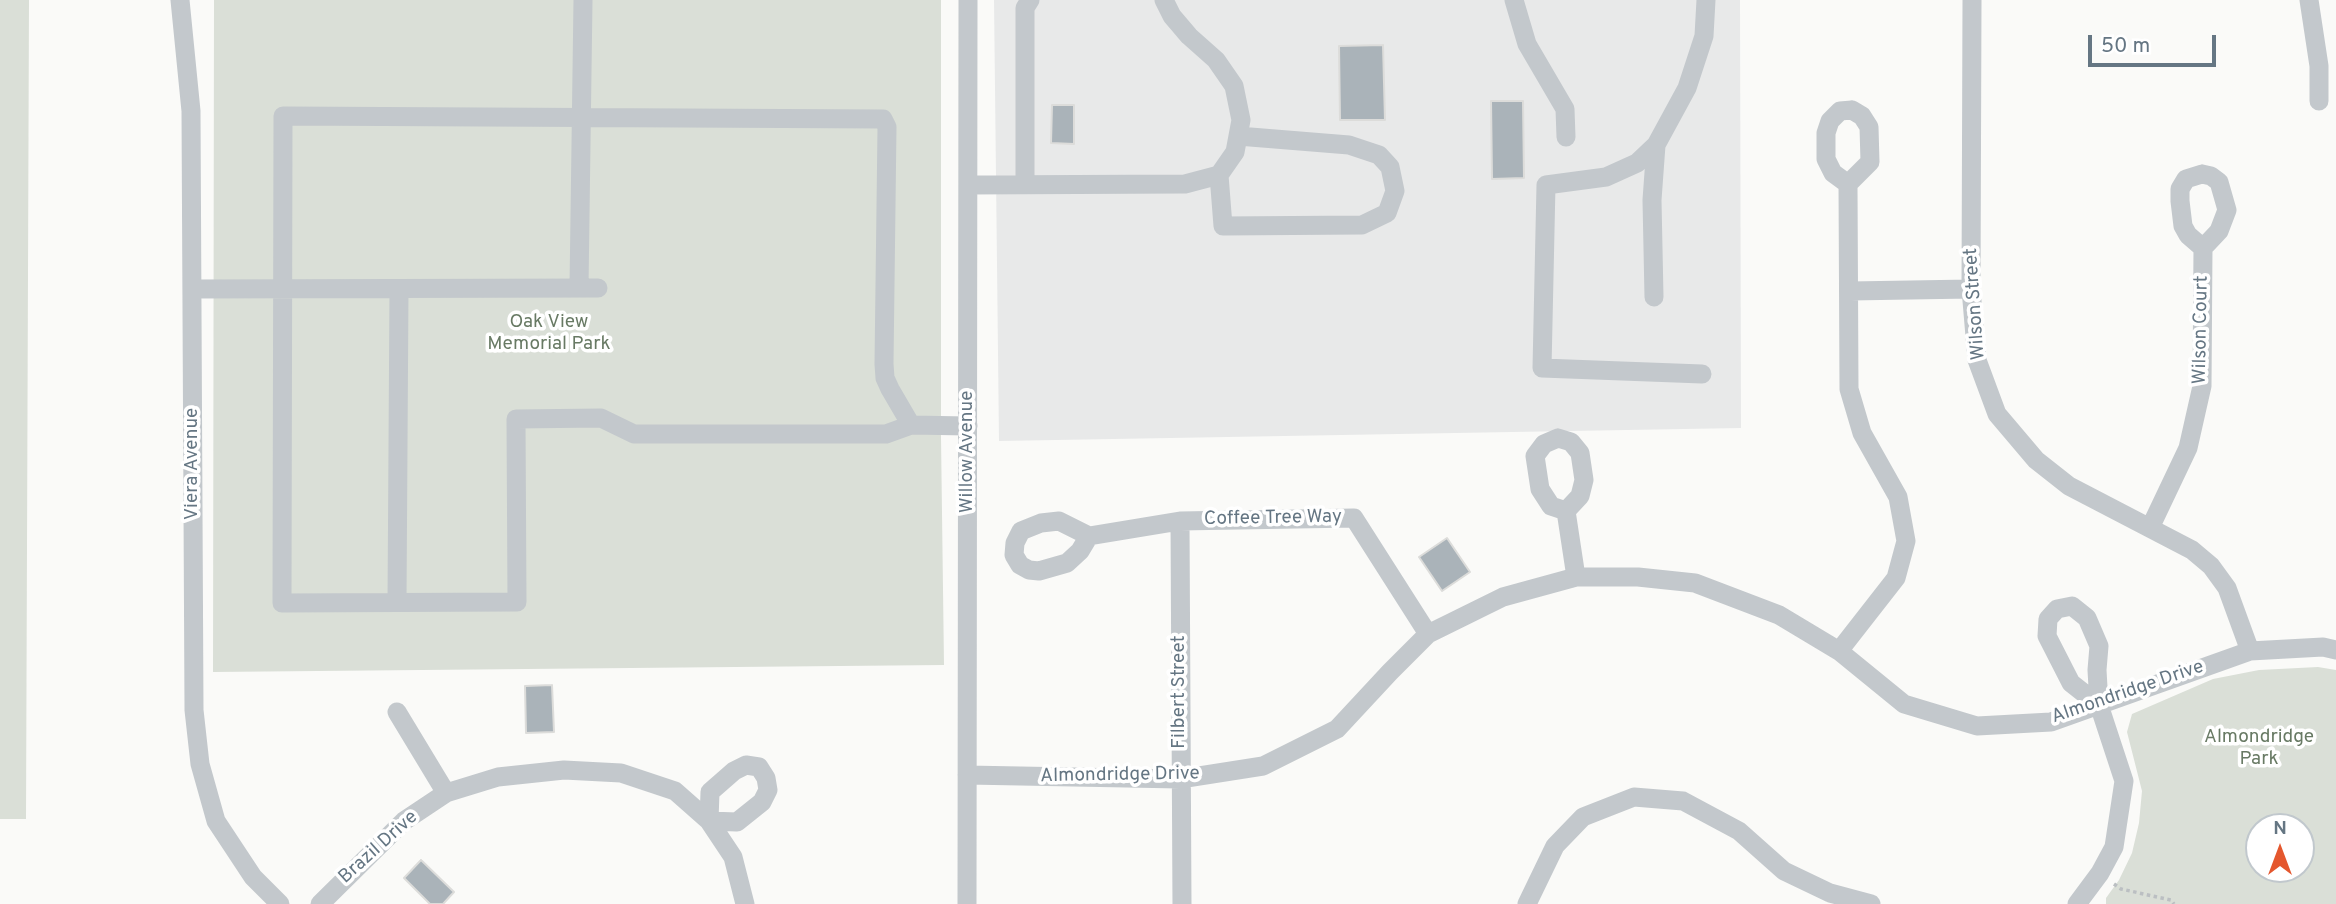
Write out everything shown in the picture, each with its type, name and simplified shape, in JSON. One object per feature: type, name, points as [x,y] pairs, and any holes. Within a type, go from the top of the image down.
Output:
[{"type":"street","name":"Viera Avenue","points":[[180,0],[191,111],[194,710],[200,764],[216,821],[253,877],[280,904]]},
{"type":"street","points":[[192,289],[589,288],[581,116],[583,0]]},
{"type":"street","name":"Willow Avenue","points":[[967,904],[968,0]]},
{"type":"street","points":[[1025,184],[1025,8],[1030,0]]},
{"type":"street","points":[[1164,0],[1172,16],[1189,36],[1216,60],[1234,86],[1241,120],[1238,136],[1235,152],[1219,175],[1223,226],[1362,225],[1387,213],[1395,191],[1390,167],[1380,155],[1349,145],[1238,136]]},
{"type":"street","points":[[1514,0],[1527,44],[1565,109],[1566,137]]},
{"type":"street","points":[[1702,374],[1542,368],[1546,185],[1606,177],[1637,163],[1656,145],[1686,88],[1704,36],[1706,0]]},
{"type":"street","name":"Wilson Street","points":[[1972,0],[1971,289],[1977,360],[1997,414],[2036,460],[2069,486],[2192,550],[2211,566],[2227,588],[2250,651]]},
{"type":"street","points":[[2309,0],[2319,66],[2319,101]]},
{"type":"street","points":[[911,425],[885,378],[887,127],[883,119],[283,116],[282,603],[517,602],[516,419],[601,418],[634,434],[886,434],[911,425],[968,426]]},
{"type":"street","points":[[1654,297],[1652,200],[1656,145]]},
{"type":"street","points":[[968,185],[1185,184],[1219,175]]},
{"type":"street","points":[[1839,651],[1896,578],[1906,541],[1898,497],[1862,433],[1849,389],[1847,184]]},
{"type":"street","name":"Wilson Court","points":[[2150,528],[2188,448],[2202,386],[2203,247]]},
{"type":"street","points":[[397,602],[399,289]]},
{"type":"street","points":[[1850,291],[1971,289]]},
{"type":"street","points":[[1566,511],[1576,578]]},
{"type":"street","name":"Coffee Tree Way","points":[[1180,521],[1354,518],[1428,635]]},
{"type":"street","points":[[1088,536],[1180,521]]},
{"type":"street","name":"Filbert Street","points":[[1180,521],[1182,904]]},
{"type":"street","name":"Almondridge Drive","points":[[967,775],[1180,779],[1263,766],[1337,729],[1428,635],[1503,597],[1576,578],[1638,577],[1695,583],[1779,615],[1839,651],[1904,704],[1977,726],[2051,722],[2250,651],[2323,647],[2336,650]]},
{"type":"street","points":[[2077,904],[2100,873],[2114,847],[2124,781],[2099,705],[2099,646],[2087,618],[2072,606],[2057,609],[2048,619],[2047,636],[2071,683],[2099,705]]},
{"type":"street","points":[[397,712],[446,793]]},
{"type":"street","name":"Brazil Drive","points":[[320,904],[404,821],[446,793],[498,777],[564,770],[621,773],[675,791],[709,821],[733,857],[745,904]]},
{"type":"street","points":[[1527,904],[1555,846],[1583,817],[1634,797],[1684,801],[1739,831],[1784,871],[1830,893],[1871,904]]},
{"type":"path","points":[[2100,873],[2121,889],[2171,900],[2174,904]]},
{"type":"shaded area","points":[[994,0],[1740,0],[1741,428],[999,441]]},
{"type":"green space","points":[[0,0],[29,0],[26,819],[0,819]]},
{"type":"green space","name":"Oak View Memorial Park","points":[[214,0],[941,0],[944,665],[213,672]]},
{"type":"green space","name":"Almondridge Park","points":[[2318,667],[2336,670],[2336,904],[2106,904],[2106,898],[2119,880],[2132,853],[2139,823],[2142,791],[2127,732],[2132,714],[2213,679],[2259,670]]},
{"type":"building","points":[[1383,45],[1385,120],[1340,120],[1339,46]]},
{"type":"building","points":[[1491,101],[1523,101],[1524,178],[1492,179]]},
{"type":"building","points":[[1052,105],[1074,105],[1074,144],[1051,143]]},
{"type":"building","points":[[1447,538],[1470,572],[1442,591],[1419,557]]},
{"type":"building","points":[[552,685],[554,732],[526,733],[525,686]]},
{"type":"building","points":[[421,860],[454,892],[443,904],[430,904],[404,878]]}]
